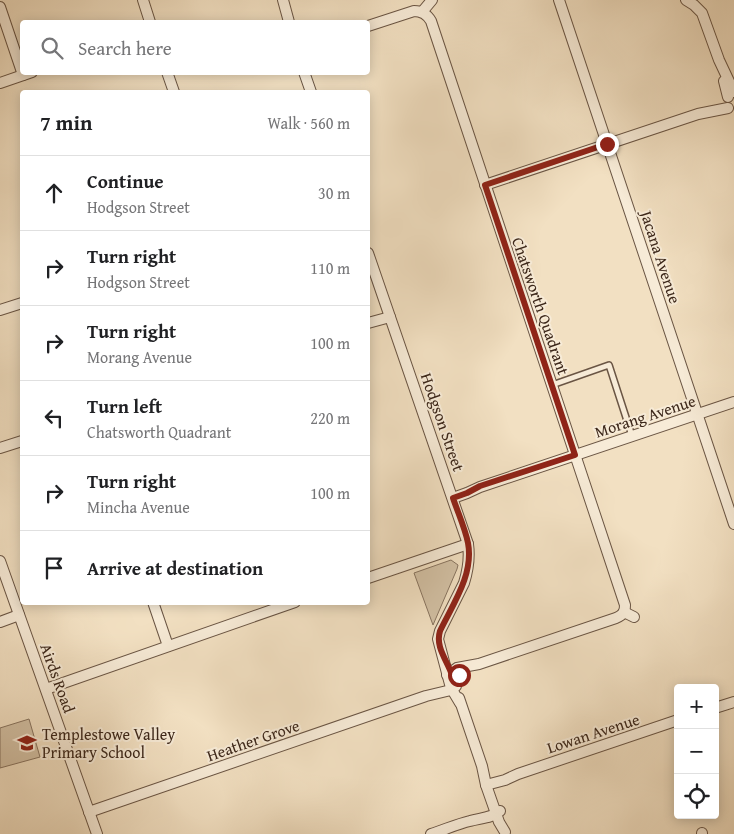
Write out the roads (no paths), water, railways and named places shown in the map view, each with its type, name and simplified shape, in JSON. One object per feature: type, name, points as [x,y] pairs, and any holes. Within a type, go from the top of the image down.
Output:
[{"type":"street","points":[[143,0],[149,20]]},
{"type":"street","points":[[284,0],[289,20]]},
{"type":"street","points":[[370,25],[409,12],[422,12],[432,0]]},
{"type":"street","name":"Jacana Avenue","points":[[558,0],[734,524]]},
{"type":"street","points":[[485,185],[731,103],[719,60],[702,13],[686,0]]},
{"type":"street","points":[[0,7],[20,55]]},
{"type":"street","name":"Chatsworth Quadrant","points":[[422,12],[431,22],[624,600],[624,612]]},
{"type":"street","points":[[0,83],[25,75]]},
{"type":"street","points":[[169,75],[173,90]]},
{"type":"street","points":[[305,75],[310,90]]},
{"type":"street","name":"Hodgson Street","points":[[370,259],[468,544],[469,561],[464,583],[439,635],[439,643],[505,833]]},
{"type":"street","points":[[0,310],[20,304]]},
{"type":"street","points":[[370,321],[389,315]]},
{"type":"street","name":"Morang Avenue","points":[[452,495],[465,488],[480,486],[734,402]]},
{"type":"street","points":[[0,448],[20,442]]},
{"type":"street","points":[[370,577],[468,544]]},
{"type":"street","name":"Airds Road","points":[[0,561],[97,834]]},
{"type":"street","points":[[154,605],[168,646]]},
{"type":"street","points":[[46,688],[282,605]]},
{"type":"street","points":[[452,681],[457,668],[479,664],[616,618],[624,612],[634,617]]},
{"type":"street","points":[[0,622],[19,615]]},
{"type":"street","name":"Heather Grove","points":[[89,812],[426,696],[445,692],[452,681]]},
{"type":"street","points":[[719,707],[734,702]]},
{"type":"street","name":"Lowan Avenue","points":[[489,784],[674,721]]},
{"type":"street","points":[[432,834],[469,821],[488,817],[497,812]]},
{"type":"lane","points":[[552,385],[609,365],[632,436]]},
{"type":"place","name":"Templestowe Valley Primary School","points":[[27,743]]}]
